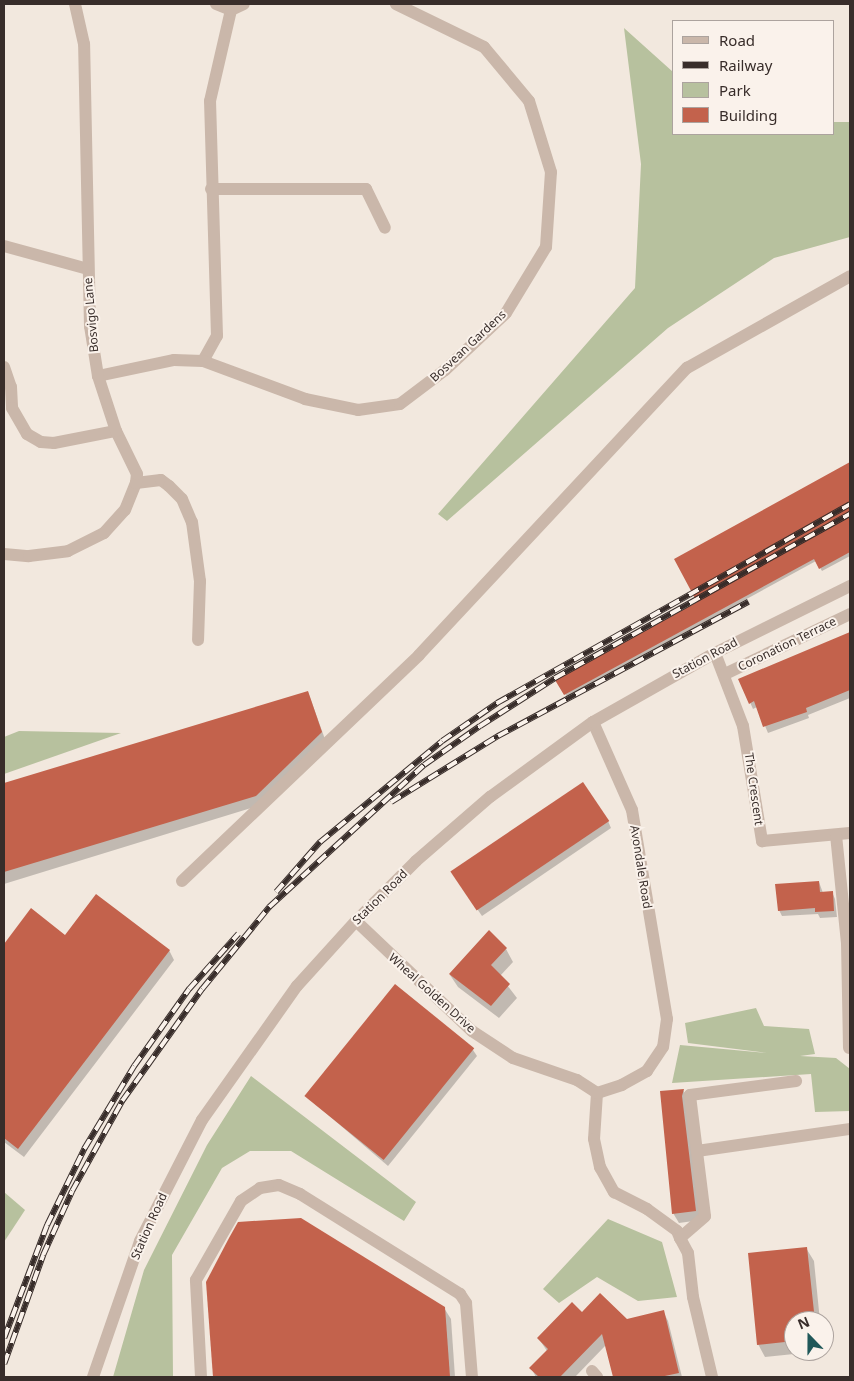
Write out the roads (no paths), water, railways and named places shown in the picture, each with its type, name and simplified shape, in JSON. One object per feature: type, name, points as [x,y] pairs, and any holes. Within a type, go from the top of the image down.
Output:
[{"type":"street","name":"Bosvigo Lane","points":[[76,4],[84,44],[90,326],[98,376],[116,431],[137,474],[136,483]]},
{"type":"street","points":[[216,4],[231,10],[244,4]]},
{"type":"street","name":"Bosvean Gardens","points":[[98,376],[174,360],[203,361],[305,399],[358,410],[400,404],[445,370],[506,313],[546,247],[550,172],[529,101],[484,47],[396,4]]},
{"type":"street","points":[[203,361],[217,336],[211,189],[210,101],[231,10]]},
{"type":"street","points":[[211,189],[366,189],[385,228]]},
{"type":"street","points":[[4,246],[88,270]]},
{"type":"street","points":[[182,881],[419,655],[687,368],[850,276]]},
{"type":"street","points":[[4,367],[11,387],[8,407],[27,434],[41,442],[54,443],[116,431]]},
{"type":"street","points":[[4,554],[29,556],[68,551],[104,533],[125,510],[136,483],[161,480],[182,499],[192,522],[200,580],[198,640]]},
{"type":"street","name":"Station Road","points":[[93,1377],[140,1241],[202,1120],[297,986],[356,921],[416,861],[490,797],[593,722],[715,653],[850,586]]},
{"type":"street","name":"Coronation Terrace","points":[[724,674],[850,614]]},
{"type":"street","name":"The Crescent","points":[[715,653],[744,726],[762,841],[850,833]]},
{"type":"street","name":"Avondale Road","points":[[593,722],[632,810],[667,1019],[663,1048],[647,1071],[622,1085],[597,1093]]},
{"type":"street","points":[[836,835],[848,943],[849,1048]]},
{"type":"street","name":"Wheal Golden Drive","points":[[356,921],[472,1031],[513,1058],[577,1080],[597,1093]]},
{"type":"street","points":[[680,1238],[705,1216],[690,1095],[796,1081]]},
{"type":"street","points":[[597,1093],[594,1139],[600,1167],[614,1192],[647,1209],[677,1231],[688,1253],[693,1297],[712,1377]]},
{"type":"street","points":[[697,1151],[850,1129]]},
{"type":"street","points":[[201,1377],[196,1280],[240,1201],[255,1190],[272,1185],[300,1194],[460,1294],[467,1306],[472,1377]]},
{"type":"railway","points":[[276,892],[320,842],[442,741],[497,703],[850,504]]},
{"type":"railway","points":[[4,1364],[43,1255],[72,1191],[122,1101],[202,989],[269,907],[424,765],[480,726],[555,678],[850,514]]},
{"type":"railway","points":[[391,802],[498,736],[748,602]]},
{"type":"railway","points":[[4,1338],[47,1225],[84,1149],[134,1066],[189,989],[238,934]]}]
